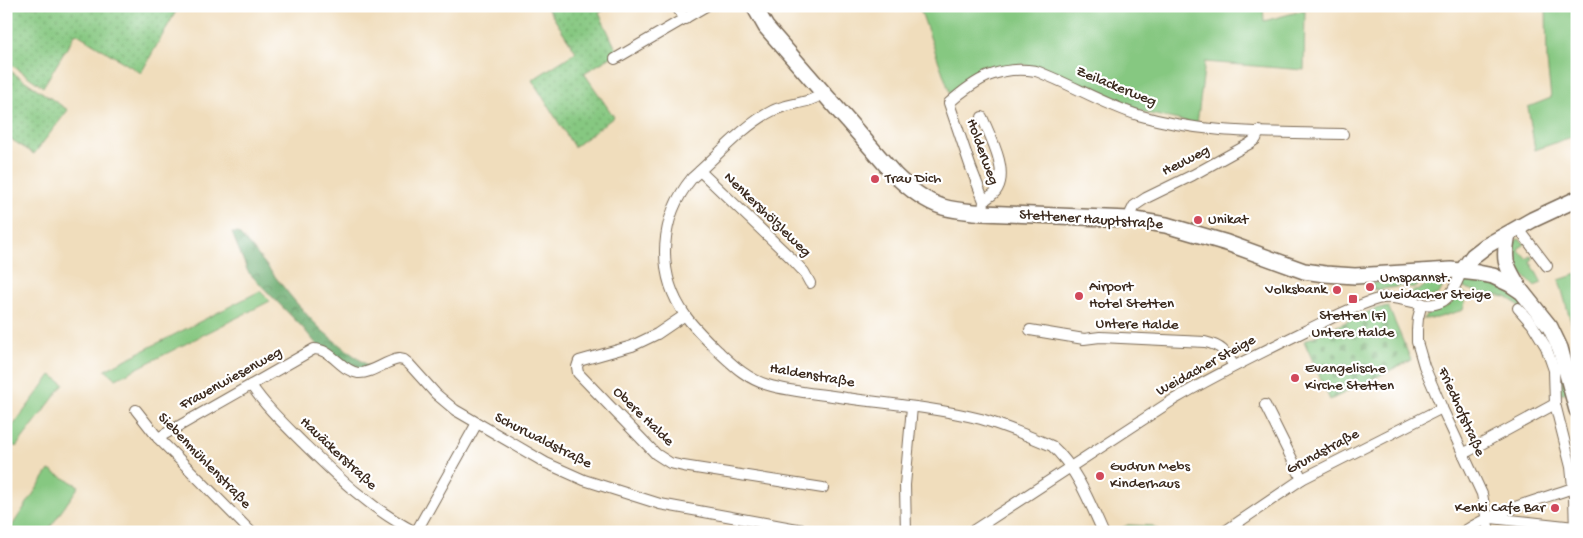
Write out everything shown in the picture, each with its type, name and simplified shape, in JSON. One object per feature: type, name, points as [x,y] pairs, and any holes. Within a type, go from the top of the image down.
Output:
[{"type":"street","points":[[676,6],[685,19]]},
{"type":"street","points":[[615,59],[706,6]]},
{"type":"street","name":"Stettener Hauptstraße","points":[[754,6],[766,27],[894,174],[910,188],[944,207],[983,207],[1166,224],[1288,265],[1325,274],[1355,276],[1433,270],[1462,271],[1493,276],[1522,292],[1550,327],[1573,376],[1577,412]]},
{"type":"street","name":"Zeilackerweg","points":[[949,103],[972,84],[985,77],[999,72],[1024,69],[1050,76],[1115,106],[1154,119],[1209,129],[1343,134]]},
{"type":"street","name":"Haldenstraße","points":[[823,93],[811,100],[774,110],[760,118],[700,171],[683,190],[670,217],[665,251],[667,274],[674,295],[685,315],[711,344],[740,371],[758,381],[782,388],[947,412],[980,419],[1052,446],[1070,467],[1103,532]]},
{"type":"street","name":"Holderweg","points":[[949,103],[983,207]]},
{"type":"street","points":[[982,117],[1001,165],[1001,174],[996,192],[983,207]]},
{"type":"street","name":"Heuweg","points":[[1130,220],[1131,212],[1139,202],[1194,175],[1249,144],[1256,139],[1259,131]]},
{"type":"street","name":"Nenkershölzleweg","points":[[700,171],[804,272],[810,283]]},
{"type":"street","points":[[1462,271],[1477,252],[1495,240],[1577,199]]},
{"type":"street","points":[[1513,231],[1548,266]]},
{"type":"street","points":[[1513,231],[1505,250],[1506,263],[1522,292]]},
{"type":"street","name":"Weidacher Steige","points":[[971,532],[1173,400],[1234,366],[1375,299],[1391,296],[1430,304],[1444,301],[1452,292],[1462,271]]},
{"type":"street","name":"Friedhofstraße","points":[[1422,303],[1418,318],[1417,342],[1424,366],[1482,494],[1488,518],[1489,532]]},
{"type":"street","points":[[1488,518],[1575,530],[1573,488],[1568,452],[1555,404],[1554,370],[1550,358],[1532,324],[1518,308]]},
{"type":"street","name":"Obere Halde","points":[[685,315],[657,334],[632,346],[579,361],[578,373],[656,454],[670,463],[823,488]]},
{"type":"street","name":"Untere Halde","points":[[1030,330],[1084,339],[1100,337],[1205,342],[1217,345],[1224,350],[1234,366]]},
{"type":"street","name":"Frauenwiesenweg","points":[[158,438],[314,349],[318,349]]},
{"type":"street","name":"Schurwaldstraße","points":[[318,349],[334,357],[350,371],[358,373],[394,360],[404,360],[445,403],[566,473],[623,493],[678,507],[814,532]]},
{"type":"street","name":"Hauäckerstraße","points":[[251,385],[258,396],[281,421],[348,486],[382,513],[416,532]]},
{"type":"street","points":[[1463,454],[1555,404]]},
{"type":"street","points":[[1265,405],[1302,479]]},
{"type":"street","points":[[906,532],[905,485],[912,407]]},
{"type":"street","name":"Grundstraße","points":[[1224,532],[1302,479],[1442,408]]},
{"type":"street","name":"Siebenmühlenstraße","points":[[136,410],[158,438],[251,532]]},
{"type":"street","points":[[1558,417],[1577,412]]},
{"type":"street","points":[[416,532],[477,423]]},
{"type":"street","points":[[1463,532],[1488,518],[1573,488]]},
{"type":"green space","points":[[6,6],[179,6],[141,73],[76,33],[43,87],[6,61]]},
{"type":"green space","points":[[546,6],[610,6],[599,13],[618,53],[584,73],[614,117],[574,147],[532,80],[576,52]]},
{"type":"green space","points":[[919,6],[1263,6],[1264,21],[1305,10],[1304,70],[1205,62],[1197,124],[1146,113],[1042,69],[1020,64],[988,70],[972,78],[951,96]]},
{"type":"green space","points":[[1546,6],[1577,6],[1577,135],[1535,150],[1528,107],[1551,98],[1547,61]]},
{"type":"green space","points":[[6,68],[68,110],[34,154],[6,136]]},
{"type":"green space","points":[[232,233],[238,233],[291,297],[324,332],[370,367],[358,371],[318,346],[248,272]]},
{"type":"green space","points":[[1518,239],[1525,244],[1518,249],[1527,259],[1531,256],[1533,259],[1530,261],[1542,283],[1534,286],[1512,261],[1512,244]]},
{"type":"green space","points":[[1577,274],[1577,343],[1559,280]]},
{"type":"green space","points":[[1467,280],[1491,283],[1514,296],[1533,314],[1549,335],[1568,392],[1558,394],[1556,370],[1517,304],[1506,297],[1477,292],[1461,286]]},
{"type":"green space","points":[[1424,281],[1415,288],[1402,286],[1376,290],[1373,289],[1372,283]]},
{"type":"green space","points":[[1431,281],[1437,281],[1443,286],[1439,294],[1430,297],[1411,295],[1410,292],[1419,290]]},
{"type":"green space","points":[[1459,290],[1467,295],[1463,310],[1437,318],[1423,319],[1429,313],[1449,305]]},
{"type":"green space","points":[[260,291],[270,301],[116,379],[105,370]]},
{"type":"green space","points":[[1388,306],[1411,360],[1330,400],[1304,341],[1375,309]]},
{"type":"green space","points":[[51,375],[64,384],[16,447],[6,442],[6,435]]},
{"type":"green space","points":[[49,470],[79,486],[47,532],[8,532]]},
{"type":"green space","points":[[1128,525],[1153,526],[1161,532],[1113,532]]},
{"type":"place","name":"Trau Dich","points":[[875,179]]},
{"type":"place","name":"Unikat","points":[[1198,220]]},
{"type":"place","name":"Umspannst. Weidacher Steige","points":[[1370,287]]},
{"type":"place","name":"Volksbank","points":[[1337,290]]},
{"type":"place","name":"Airport Hotel Stetten","points":[[1079,296]]},
{"type":"place","name":"Stetten (F) Untere Halde","points":[[1353,299]]},
{"type":"place","name":"Evangelische Kirche Stetten","points":[[1295,378]]},
{"type":"place","name":"Gudrun Mebs Kinderhaus","points":[[1100,476]]},
{"type":"place","name":"Kenki Cafe Bar","points":[[1555,508]]}]
